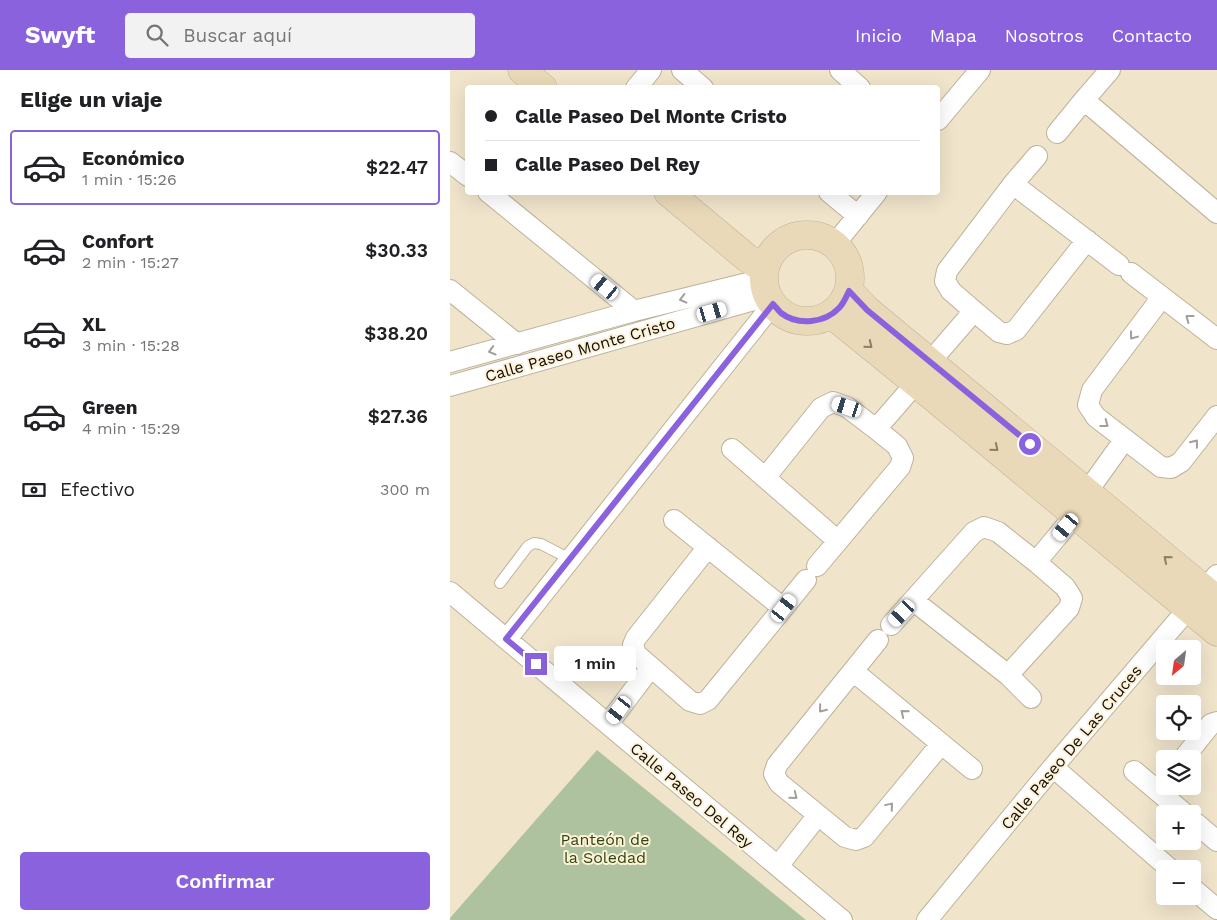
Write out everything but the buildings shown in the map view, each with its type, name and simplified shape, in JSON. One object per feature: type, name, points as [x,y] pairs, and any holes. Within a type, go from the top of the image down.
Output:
[{"type":"main road","points":[[522,70],[540,85]]},
{"type":"main road","points":[[672,195],[747,258],[767,287],[782,314],[794,319],[820,320],[839,308],[845,300],[849,291],[851,277],[848,263],[841,251],[831,242],[818,236],[804,235],[790,238],[778,246],[770,256],[767,287]]},
{"type":"main road","points":[[849,291],[923,372]]},
{"type":"main road","points":[[831,314],[923,372],[1081,503],[1207,593],[1217,632]]},
{"type":"street","points":[[638,85],[651,70]]},
{"type":"street","points":[[682,70],[700,85]]},
{"type":"street","points":[[840,70],[857,85]]},
{"type":"street","points":[[940,118],[980,70]]},
{"type":"street","points":[[1057,133],[1110,70]]},
{"type":"street","points":[[1084,100],[1217,213]]},
{"type":"street","points":[[1037,156],[1013,184],[947,271],[945,281],[951,290],[974,311],[999,332],[1007,334],[1016,330],[1087,240]]},
{"type":"street","points":[[450,162],[465,174]]},
{"type":"street","points":[[1013,184],[1217,339]]},
{"type":"street","points":[[492,195],[634,311]]},
{"type":"street","points":[[833,195],[858,216]]},
{"type":"street","points":[[834,245],[875,195]]},
{"type":"street","points":[[506,639],[570,559],[767,287]]},
{"type":"street","name":"Calle Paseo Monte Cristo","points":[[450,362],[634,311],[767,287]]},
{"type":"street","name":"Calle Paseo Monte Cristo","points":[[450,386],[767,287]]},
{"type":"street","points":[[450,290],[517,344]]},
{"type":"street","points":[[1162,298],[1092,390],[1088,405],[1096,417],[1161,467],[1171,468],[1181,462],[1217,416]]},
{"type":"street","points":[[876,429],[974,311]]},
{"type":"street","points":[[708,547],[636,638],[633,645],[636,654],[651,668],[690,701],[700,704],[708,700],[784,608],[900,467],[903,458],[896,446],[876,429],[847,407],[832,402],[821,408],[765,478]]},
{"type":"street","points":[[1036,562],[1081,503],[1125,439]]},
{"type":"street","points":[[732,449],[838,541]]},
{"type":"street","points":[[674,520],[784,608]]},
{"type":"street","points":[[942,744],[864,837],[856,840],[846,838],[779,783],[774,774],[777,765],[885,632],[974,532],[984,527],[998,532],[1036,562],[1065,587],[1072,598],[1069,608],[1008,675]]},
{"type":"street","name":"Calle Paseo Del Rey","points":[[450,592],[842,920]]},
{"type":"street","name":"Calle Paseo De Las Cruces","points":[[927,920],[1053,768],[1207,593]]},
{"type":"street","points":[[914,601],[1008,675],[1031,698]]},
{"type":"street","points":[[608,724],[651,668]]},
{"type":"street","points":[[853,671],[972,769]]},
{"type":"street","points":[[1190,750],[1211,724],[1217,722]]},
{"type":"street","points":[[1053,768],[1160,860]]},
{"type":"street","points":[[1134,771],[1156,783]]},
{"type":"street","points":[[1169,795],[1177,805]]},
{"type":"street","points":[[778,866],[818,815]]},
{"type":"street","points":[[1201,827],[1217,840]]},
{"type":"street","points":[[1201,896],[1217,909]]},
{"type":"lane","points":[[500,583],[528,546],[534,543],[541,544],[570,559]]},
{"type":"green space","name":"Panteón de la Soledad","points":[[597,750],[806,920],[450,920]]},
{"type":"route","points":[[536,664],[506,639],[773,304],[782,314],[794,319],[820,320],[839,308],[849,291],[867,310],[1030,444]]}]
